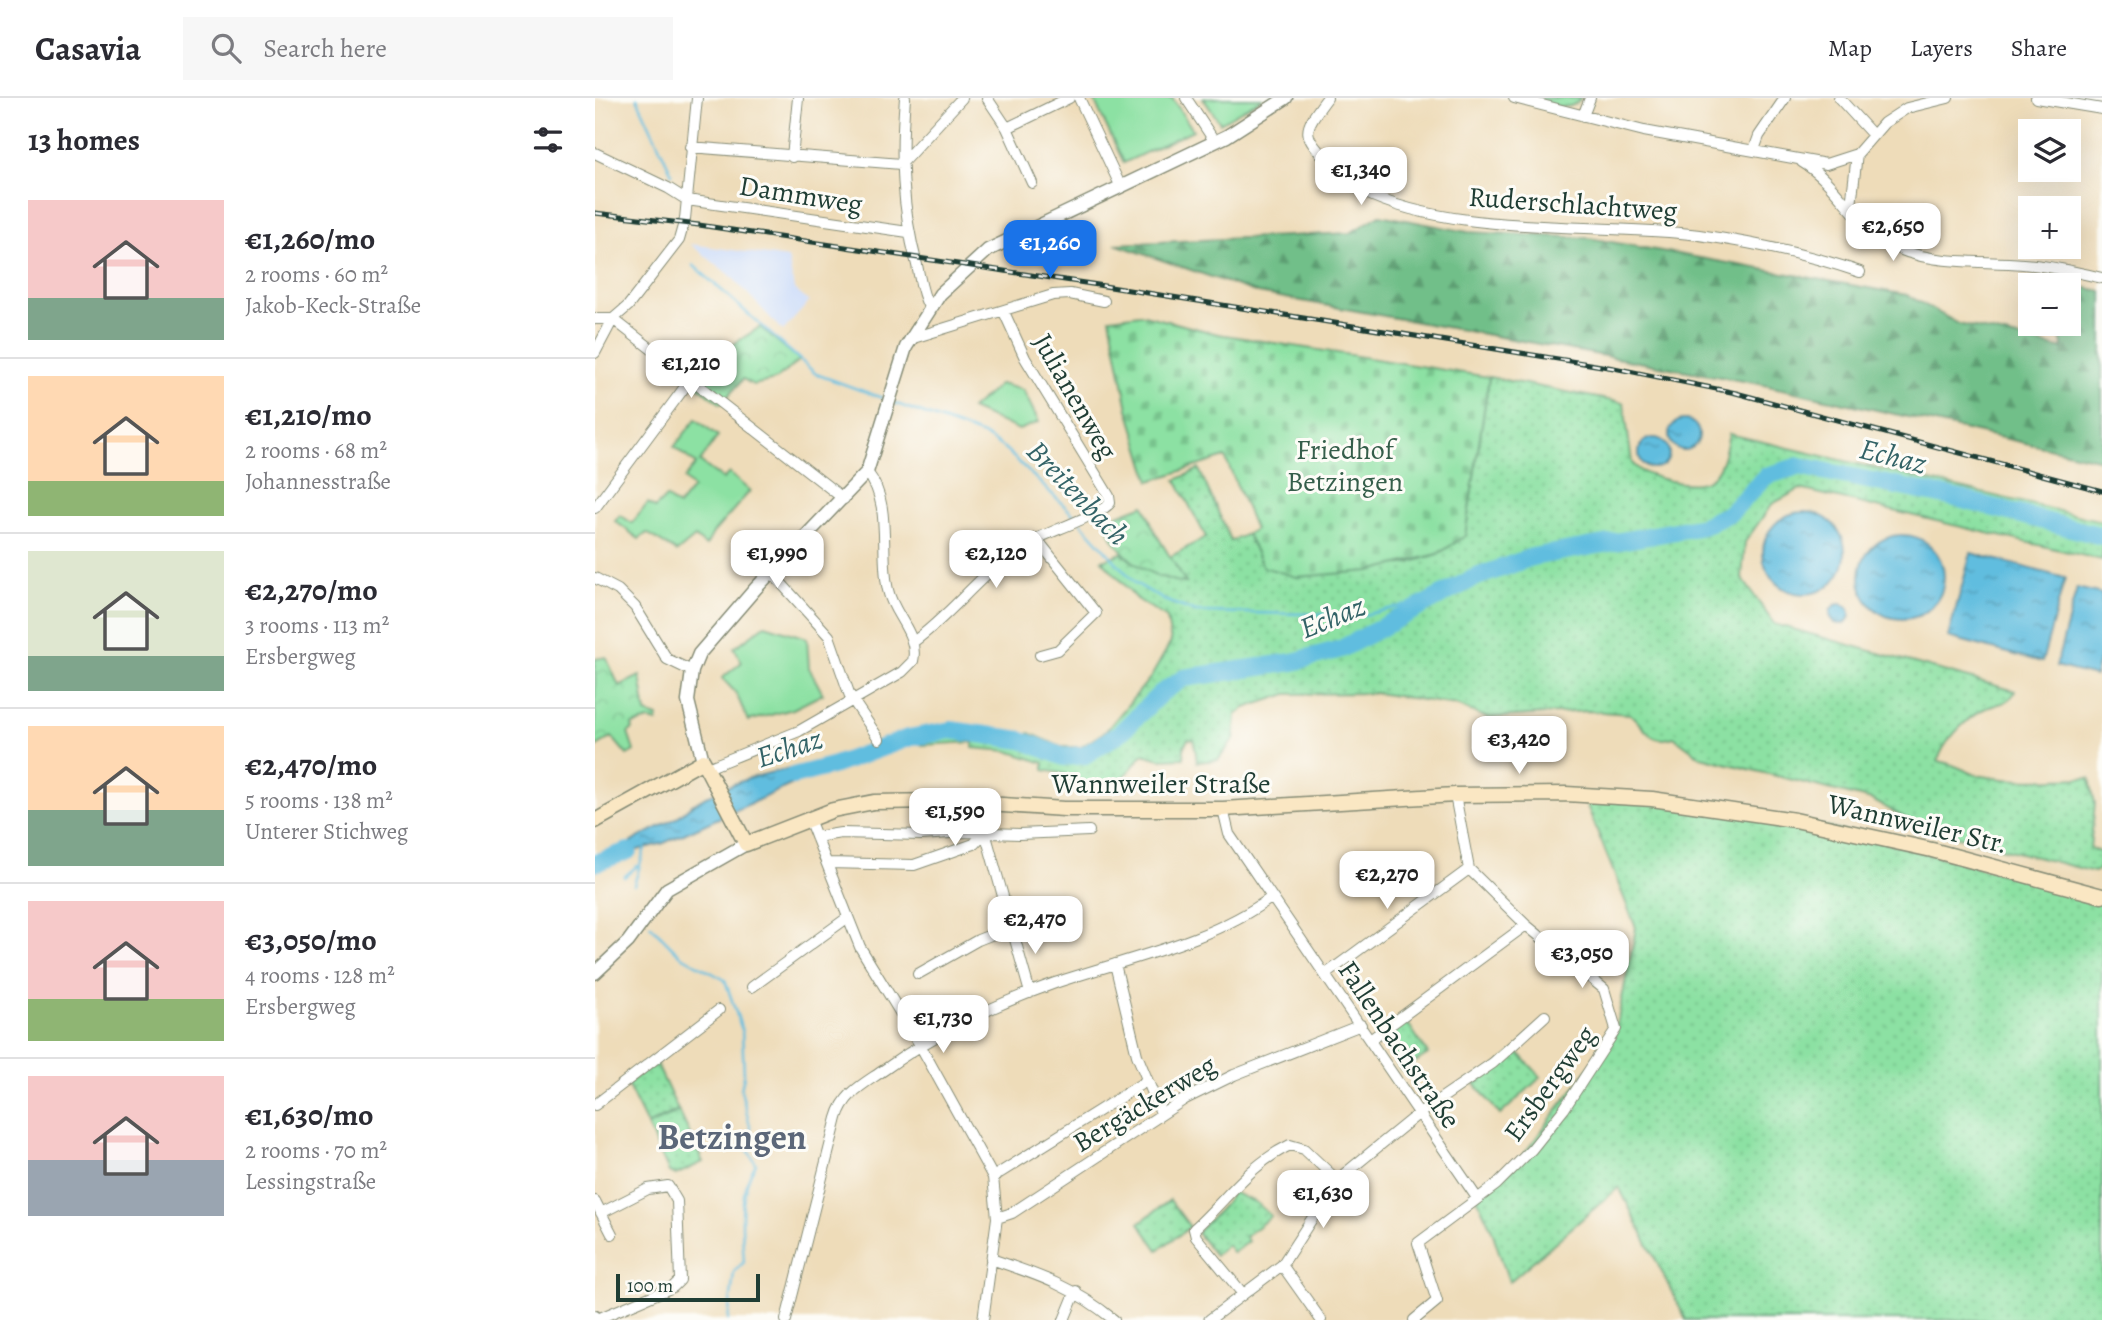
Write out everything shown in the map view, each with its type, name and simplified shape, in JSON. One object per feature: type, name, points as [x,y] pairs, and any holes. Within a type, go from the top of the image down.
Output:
[{"type":"main road","points":[[595,821],[704,765],[746,844]]},
{"type":"main road","name":"Wannweiler Straße","points":[[746,844],[850,805],[882,802],[941,801],[1065,809],[1223,809],[1455,795],[1583,794]]},
{"type":"main road","name":"Wannweiler Str.","points":[[1583,794],[1720,808],[1889,840],[2102,896]]},
{"type":"street","points":[[595,353],[613,319],[628,306],[673,250],[683,229],[697,98]]},
{"type":"street","points":[[792,156],[798,98]]},
{"type":"street","points":[[905,98],[901,164],[908,232],[929,307]]},
{"type":"street","points":[[901,164],[962,98]]},
{"type":"street","points":[[987,98],[1007,128],[1032,183]]},
{"type":"street","points":[[1007,128],[1069,98]]},
{"type":"street","points":[[1079,98],[1120,185]]},
{"type":"street","points":[[1186,98],[1215,142]]},
{"type":"street","points":[[867,472],[879,496],[888,594],[913,642],[914,654],[908,667],[799,731],[729,760],[704,765],[688,701],[692,671],[713,635],[771,572],[856,488],[867,472],[910,339],[929,307],[957,276],[988,250],[1215,142],[1259,118],[1286,98]]},
{"type":"street","name":"Ruderschlachtweg","points":[[1327,98],[1310,120],[1308,131],[1311,144],[1346,180],[1362,191],[1388,201],[1448,216],[1697,235],[1776,248],[1860,272]]},
{"type":"street","points":[[1514,98],[1653,133],[1826,164],[1857,154]]},
{"type":"street","points":[[1583,116],[1590,98]]},
{"type":"street","points":[[1753,150],[1759,136],[1785,98]]},
{"type":"street","points":[[1839,98],[1872,134]]},
{"type":"street","points":[[1851,206],[1857,154],[1872,134],[1907,108],[1948,98]]},
{"type":"street","points":[[2036,98],[2102,109]]},
{"type":"street","points":[[690,147],[901,164]]},
{"type":"street","points":[[595,153],[687,200]]},
{"type":"street","points":[[1792,158],[1811,168],[1884,242],[1912,254],[2026,264],[2102,278]]},
{"type":"street","name":"Dammweg","points":[[687,200],[908,232]]},
{"type":"street","points":[[910,339],[1004,312],[1025,302],[1060,294],[1104,301]]},
{"type":"street","name":"Julianenweg","points":[[1004,312],[1025,358],[1109,496],[1105,509],[1037,538]]},
{"type":"street","points":[[595,319],[613,319],[844,499]]},
{"type":"street","points":[[595,508],[690,380]]},
{"type":"street","points":[[913,642],[1020,547],[1037,538],[1096,613],[1058,650],[1040,655]]},
{"type":"street","points":[[771,572],[829,636],[853,701],[879,739]]},
{"type":"street","points":[[595,578],[618,590],[635,607],[667,659],[692,671]]},
{"type":"street","points":[[1326,974],[1469,869],[1455,795]]},
{"type":"street","name":"Fallenbachstraße","points":[[1223,809],[1227,830],[1477,1198]]},
{"type":"street","points":[[809,819],[860,947],[920,1045],[993,1177],[997,1218],[983,1320]]},
{"type":"street","points":[[816,837],[841,833],[921,835],[1089,831]]},
{"type":"street","points":[[828,863],[914,865],[974,844],[985,832]]},
{"type":"street","points":[[985,832],[1030,993]]},
{"type":"street","points":[[595,973],[628,942],[652,904],[667,889],[746,844]]},
{"type":"street","name":"Ersbergweg","points":[[1469,869],[1526,925],[1604,989],[1616,1029],[1548,1130],[1514,1167],[1477,1198]]},
{"type":"street","points":[[786,1320],[842,1101],[920,1045],[1030,993],[1226,925],[1272,897]]},
{"type":"street","points":[[751,987],[847,918]]},
{"type":"street","points":[[1370,1040],[1526,925]]},
{"type":"street","points":[[918,974],[973,943],[1011,927]]},
{"type":"street","points":[[1115,964],[1134,1045],[1146,1081],[1161,1113]]},
{"type":"street","points":[[595,1105],[719,1010]]},
{"type":"street","points":[[1209,1320],[1282,1265],[1337,1180],[1418,1114],[1493,1063],[1545,1016]]},
{"type":"street","name":"Bergäckerweg","points":[[997,1218],[1012,1213],[1161,1113],[1221,1081],[1361,1025]]},
{"type":"street","points":[[993,1177],[1146,1081]]},
{"type":"street","points":[[1243,1294],[1196,1237],[1193,1229],[1222,1203],[1233,1186],[1290,1145],[1300,1146],[1337,1180]]},
{"type":"street","points":[[595,1319],[674,1287],[681,1276],[677,1201],[668,1186],[648,1189],[601,1213]]},
{"type":"street","points":[[1413,1320],[1437,1301],[1418,1243],[1477,1198]]},
{"type":"street","points":[[595,1201],[612,1234]]},
{"type":"street","points":[[991,1259],[1053,1280],[1076,1292],[1114,1320]]},
{"type":"street","points":[[1282,1265],[1321,1320]]},
{"type":"street","points":[[1064,1320],[1076,1292]]},
{"type":"shaded area","points":[[690,244],[788,258],[794,289],[809,302],[783,331],[732,277]]},
{"type":"green space","points":[[1093,98],[1172,98],[1193,130],[1124,163]]},
{"type":"green space","points":[[1203,98],[1262,98],[1262,99],[1220,123]]},
{"type":"green space","points":[[1531,98],[1581,98],[1571,106],[1564,107]]},
{"type":"green space","points":[[1380,215],[1468,232],[1589,238],[1907,295],[1959,324],[2063,349],[2060,336],[2081,336],[2081,287],[2102,291],[2102,460],[1759,384],[1258,293],[1115,244],[1350,233]]},
{"type":"green space","name":"Friedhof Betzingen","points":[[1140,314],[1218,334],[1489,377],[1465,536],[1438,554],[1370,571],[1296,577],[1263,567],[1247,534],[1255,529],[1225,457],[1150,481],[1128,409],[1110,318]]},
{"type":"green space","points":[[760,327],[800,360],[775,380],[753,385],[743,379],[721,404],[690,380],[703,364]]},
{"type":"green space","points":[[1489,377],[1624,403],[1632,463],[1643,472],[1666,480],[1694,484],[1712,477],[1722,461],[1729,434],[2102,521],[2102,560],[1800,489],[1772,504],[1745,542],[1742,578],[1774,624],[2015,691],[2009,699],[1982,710],[1962,725],[1949,739],[1938,761],[1974,774],[2002,779],[2090,778],[2095,804],[2090,848],[2102,853],[2099,869],[2094,872],[1924,828],[1872,800],[1701,757],[1674,737],[1654,737],[1630,714],[1588,711],[1487,718],[1456,705],[1376,693],[1287,694],[1245,708],[1236,715],[1234,739],[1218,760],[1197,762],[1194,740],[1188,739],[1184,746],[1184,758],[1160,759],[1143,754],[1115,788],[1081,789],[1065,774],[1044,770],[1044,763],[1008,751],[973,748],[973,742],[922,745],[920,737],[947,733],[1000,740],[1030,733],[1061,747],[1081,747],[1106,731],[1151,677],[1171,642],[1167,618],[1137,599],[1102,560],[1122,553],[1151,573],[1185,583],[1170,557],[1206,537],[1176,480],[1199,469],[1231,541],[1247,534],[1263,567],[1405,564],[1438,554],[1465,536]]},
{"type":"green space","points":[[1000,384],[1023,390],[1039,422],[1019,430],[971,409]]},
{"type":"green space","points":[[696,419],[718,436],[700,462],[723,479],[729,473],[750,491],[713,533],[706,546],[695,537],[677,552],[647,533],[639,539],[615,521],[620,515],[632,523],[648,503],[655,508],[666,497],[678,506],[693,488],[684,479],[696,464],[674,447]]},
{"type":"green space","points":[[1144,505],[1155,532],[1186,583],[1158,576],[1136,564],[1110,533],[1104,520]]},
{"type":"green space","points":[[765,625],[807,638],[809,668],[823,694],[793,709],[748,721],[736,693],[722,678],[742,662],[734,648]]},
{"type":"green space","points":[[606,657],[619,686],[640,676],[646,713],[658,717],[657,722],[649,720],[632,725],[633,729],[628,733],[634,751],[627,755],[612,737],[595,747],[595,659]]},
{"type":"green space","points":[[1582,793],[1796,819],[2102,900],[2102,1320],[1686,1320],[1619,1187],[1509,1282],[1491,1228],[1477,1198],[1514,1167],[1615,1034],[1636,928]]},
{"type":"green space","points":[[1405,1019],[1428,1054],[1401,1071],[1383,1042],[1387,1032]]},
{"type":"green space","points":[[1516,1050],[1541,1077],[1500,1115],[1475,1084]]},
{"type":"green space","points":[[656,1063],[678,1110],[647,1125],[627,1084]]},
{"type":"green space","points":[[679,1111],[703,1162],[676,1175],[669,1172],[647,1126]]},
{"type":"green space","points":[[1232,1192],[1257,1203],[1271,1216],[1245,1237],[1248,1241],[1233,1253],[1227,1245],[1215,1255],[1197,1233]]},
{"type":"green space","points":[[1170,1200],[1190,1227],[1158,1250],[1139,1223]]},
{"type":"water","points":[[1684,420],[1695,424],[1699,435],[1695,446],[1684,450],[1673,446],[1669,435],[1673,424]]},
{"type":"water","points":[[1654,438],[1665,442],[1669,453],[1665,464],[1654,468],[1643,464],[1639,453],[1643,442]]},
{"type":"water","points":[[1804,512],[1820,515],[1833,524],[1842,537],[1845,553],[1842,569],[1833,582],[1820,591],[1804,594],[1788,591],[1775,582],[1766,569],[1763,553],[1766,537],[1775,524],[1788,515]]},
{"type":"water","points":[[1902,535],[1918,538],[1932,547],[1941,561],[1944,577],[1941,593],[1932,607],[1918,616],[1902,619],[1886,616],[1872,607],[1863,593],[1860,577],[1863,561],[1872,547],[1886,538]]},
{"type":"water","points":[[1971,553],[2065,578],[2042,662],[1948,637]]},
{"type":"water","points":[[2077,588],[2102,594],[2102,650],[2095,676],[2056,666]]},
{"type":"water","points":[[1840,604],[1847,607],[1850,614],[1847,621],[1840,624],[1833,621],[1830,614],[1833,607]]},
{"type":"water","points":[[806,766],[814,771],[804,779],[664,843],[608,858],[631,842],[676,818],[707,796],[762,775]]},
{"type":"waterway","name":"Breitenbach","points":[[637,98],[672,174]]},
{"type":"waterway","name":"Breitenbach","points":[[693,265],[816,374],[885,399]]},
{"type":"waterway","name":"Breitenbach","points":[[894,403],[983,435],[1004,448],[1077,518]]},
{"type":"waterway","name":"Echaz","points":[[793,776],[835,765],[908,738],[951,730],[1022,740],[1064,757],[1085,755],[1120,733],[1161,693],[1184,678],[1293,662],[1341,649],[1474,578],[1532,557],[1703,526],[1730,513],[1766,476],[1799,466],[1960,499],[2102,536]]},
{"type":"waterway","name":"Breitenbach","points":[[1081,523],[1135,583],[1164,600],[1196,612],[1364,615],[1431,599]]},
{"type":"waterway","points":[[634,885],[645,848]]},
{"type":"waterway","name":"Echaz","points":[[595,863],[628,851]]},
{"type":"waterway","points":[[624,877],[637,866]]},
{"type":"waterway","points":[[650,925],[680,955],[725,980],[742,1030],[744,1075],[741,1090],[751,1130],[743,1141],[756,1164],[743,1199],[744,1262],[734,1272],[728,1320]]},
{"type":"railway","points":[[595,213],[699,225],[1098,285],[1614,368],[1736,393],[2102,491]]},
{"type":"district","name":"Betzingen","points":[[732,1137]]}]
